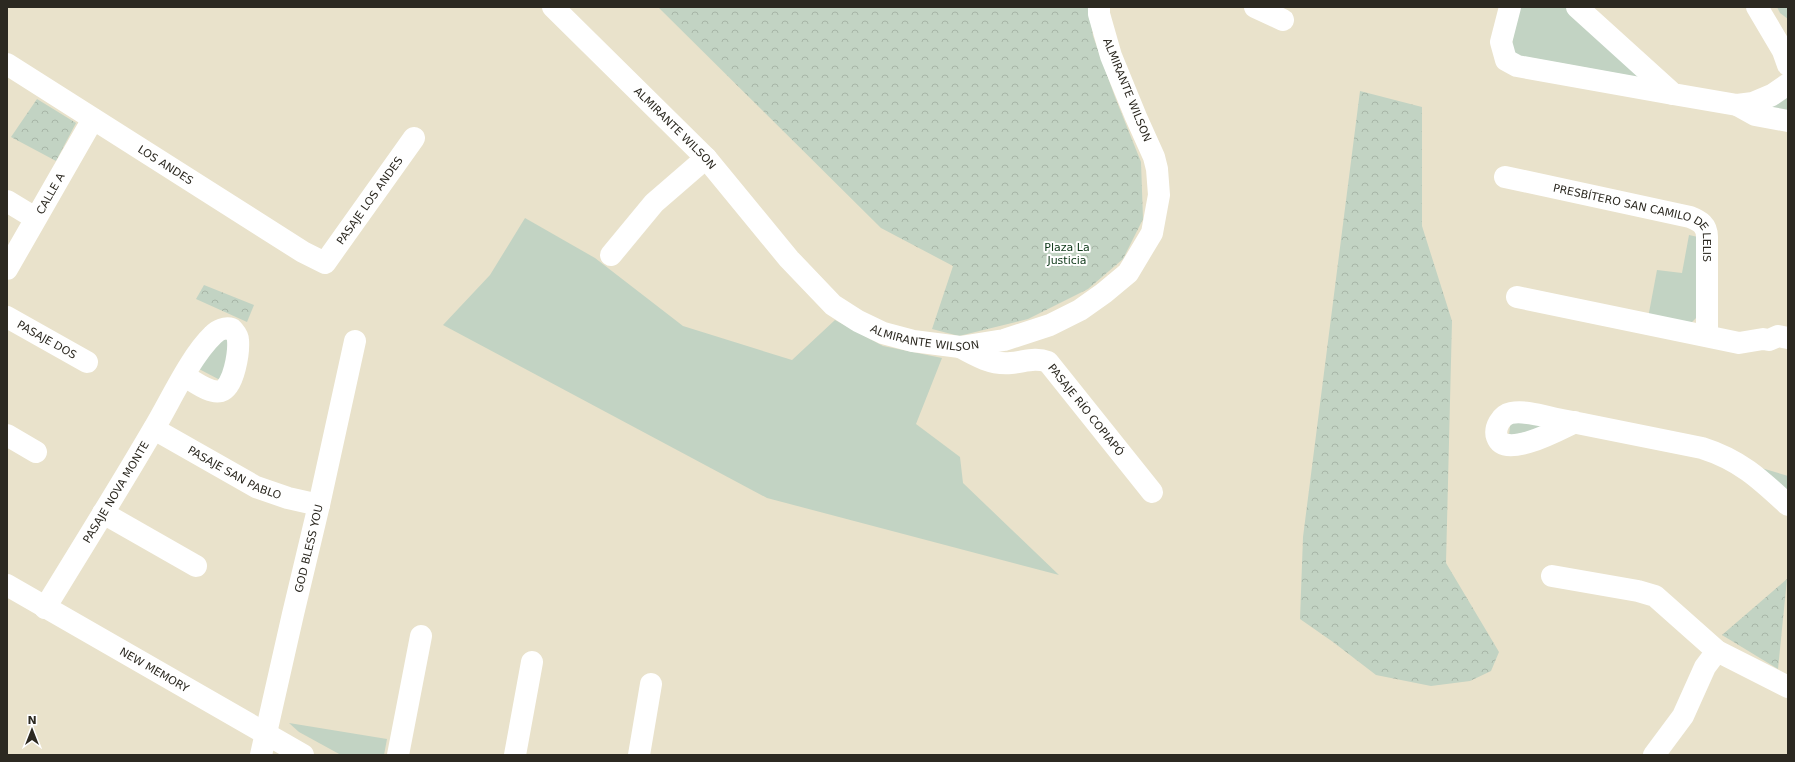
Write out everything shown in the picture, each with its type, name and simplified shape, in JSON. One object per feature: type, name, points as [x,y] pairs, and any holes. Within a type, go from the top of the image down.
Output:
[{"type":"street","name":"ALMIRANTE WILSON","points":[[553,7],[706,158],[789,259],[833,304],[858,321],[883,333],[913,341],[960,347],[1004,340],[1050,325],[1080,310],[1128,273],[1152,233],[1159,195],[1157,169],[1154,157],[1136,118],[1111,56],[1099,14],[1099,7]]},
{"type":"street","points":[[1255,7],[1283,20]]},
{"type":"street","points":[[1510,7],[1501,42],[1506,60],[1518,66],[1737,105],[1753,103],[1772,95],[1788,84]]},
{"type":"street","points":[[1577,7],[1673,94]]},
{"type":"street","points":[[1758,7],[1788,31]]},
{"type":"street","points":[[1758,7],[1788,65]]},
{"type":"street","name":"LOS ANDES","points":[[7,64],[303,252],[325,263]]},
{"type":"street","points":[[1737,105],[1756,115],[1788,121]]},
{"type":"street","name":"CALLE A","points":[[7,269],[93,119]]},
{"type":"street","name":"PASAJE LOS ANDES","points":[[325,263],[414,138]]},
{"type":"street","points":[[612,255],[654,204],[706,158]]},
{"type":"street","name":"PRESBÍTERO SAN CAMILO DE LELIS","points":[[1505,177],[1690,216],[1703,223],[1706,228],[1707,237],[1707,335]]},
{"type":"street","points":[[7,201],[35,218]]},
{"type":"street","points":[[1517,297],[1707,335],[1739,343],[1763,339],[1779,339],[1778,351],[1788,353]]},
{"type":"street","name":"PASAJE DOS","points":[[7,317],[87,362]]},
{"type":"street","name":"GOD BLESS YOU","points":[[263,745],[292,614],[319,506],[355,341]]},
{"type":"street","name":"PASAJE RÍO COPIAPÓ","points":[[960,347],[978,358],[996,363],[1011,363],[1036,359],[1048,362],[1152,492]]},
{"type":"street","name":"PASAJE NOVA MONTE","points":[[46,608],[154,429],[184,376]]},
{"type":"street","points":[[1575,422],[1702,448],[1722,454],[1741,464],[1788,505]]},
{"type":"street","name":"PASAJE SAN PABLO","points":[[154,429],[256,487],[288,498],[319,506]]},
{"type":"street","points":[[7,435],[36,452]]},
{"type":"street","points":[[103,513],[196,566]]},
{"type":"street","points":[[1552,576],[1638,591],[1655,596],[1717,651],[1788,687]]},
{"type":"street","name":"NEW MEMORY","points":[[7,585],[263,745],[303,755]]},
{"type":"street","points":[[398,755],[421,636]]},
{"type":"street","points":[[1654,755],[1683,716],[1705,667],[1717,651]]},
{"type":"street","points":[[515,755],[532,662]]},
{"type":"street","points":[[639,755],[652,684]]},
{"type":"green space","name":"Plaza La Justicia","points":[[658,7],[1089,7],[1093,36],[1141,162],[1143,219],[1123,259],[1088,289],[1028,319],[959,336],[932,329],[953,266],[881,228]]},
{"type":"green space","points":[[1519,7],[1565,7],[1643,78],[1510,54]]},
{"type":"green space","points":[[1777,7],[1788,7],[1788,19],[1780,13]]},
{"type":"green space","points":[[1360,91],[1422,107],[1422,226],[1452,321],[1446,563],[1499,652],[1491,671],[1470,681],[1431,686],[1376,675],[1300,619],[1303,537]]},
{"type":"green space","points":[[1788,94],[1788,115],[1755,110]]},
{"type":"green space","points":[[37,99],[76,123],[56,161],[11,137]]},
{"type":"green space","points":[[525,218],[595,258],[683,326],[792,360],[835,320],[883,346],[942,358],[916,424],[960,457],[963,483],[1059,575],[767,498],[443,325],[490,275]]},
{"type":"green space","points":[[1689,235],[1698,237],[1698,316],[1692,322],[1679,323],[1648,318],[1657,270],[1682,273]]},
{"type":"green space","points":[[204,285],[254,305],[247,322],[196,299]]},
{"type":"green space","points":[[221,335],[234,345],[220,380],[199,369]]},
{"type":"green space","points":[[1518,417],[1556,425],[1509,436],[1510,426]]},
{"type":"green space","points":[[1758,467],[1788,476],[1788,494]]},
{"type":"green space","points":[[1787,579],[1778,669],[1722,635]]},
{"type":"green space","points":[[289,723],[387,739],[384,755],[341,755],[299,732]]}]
